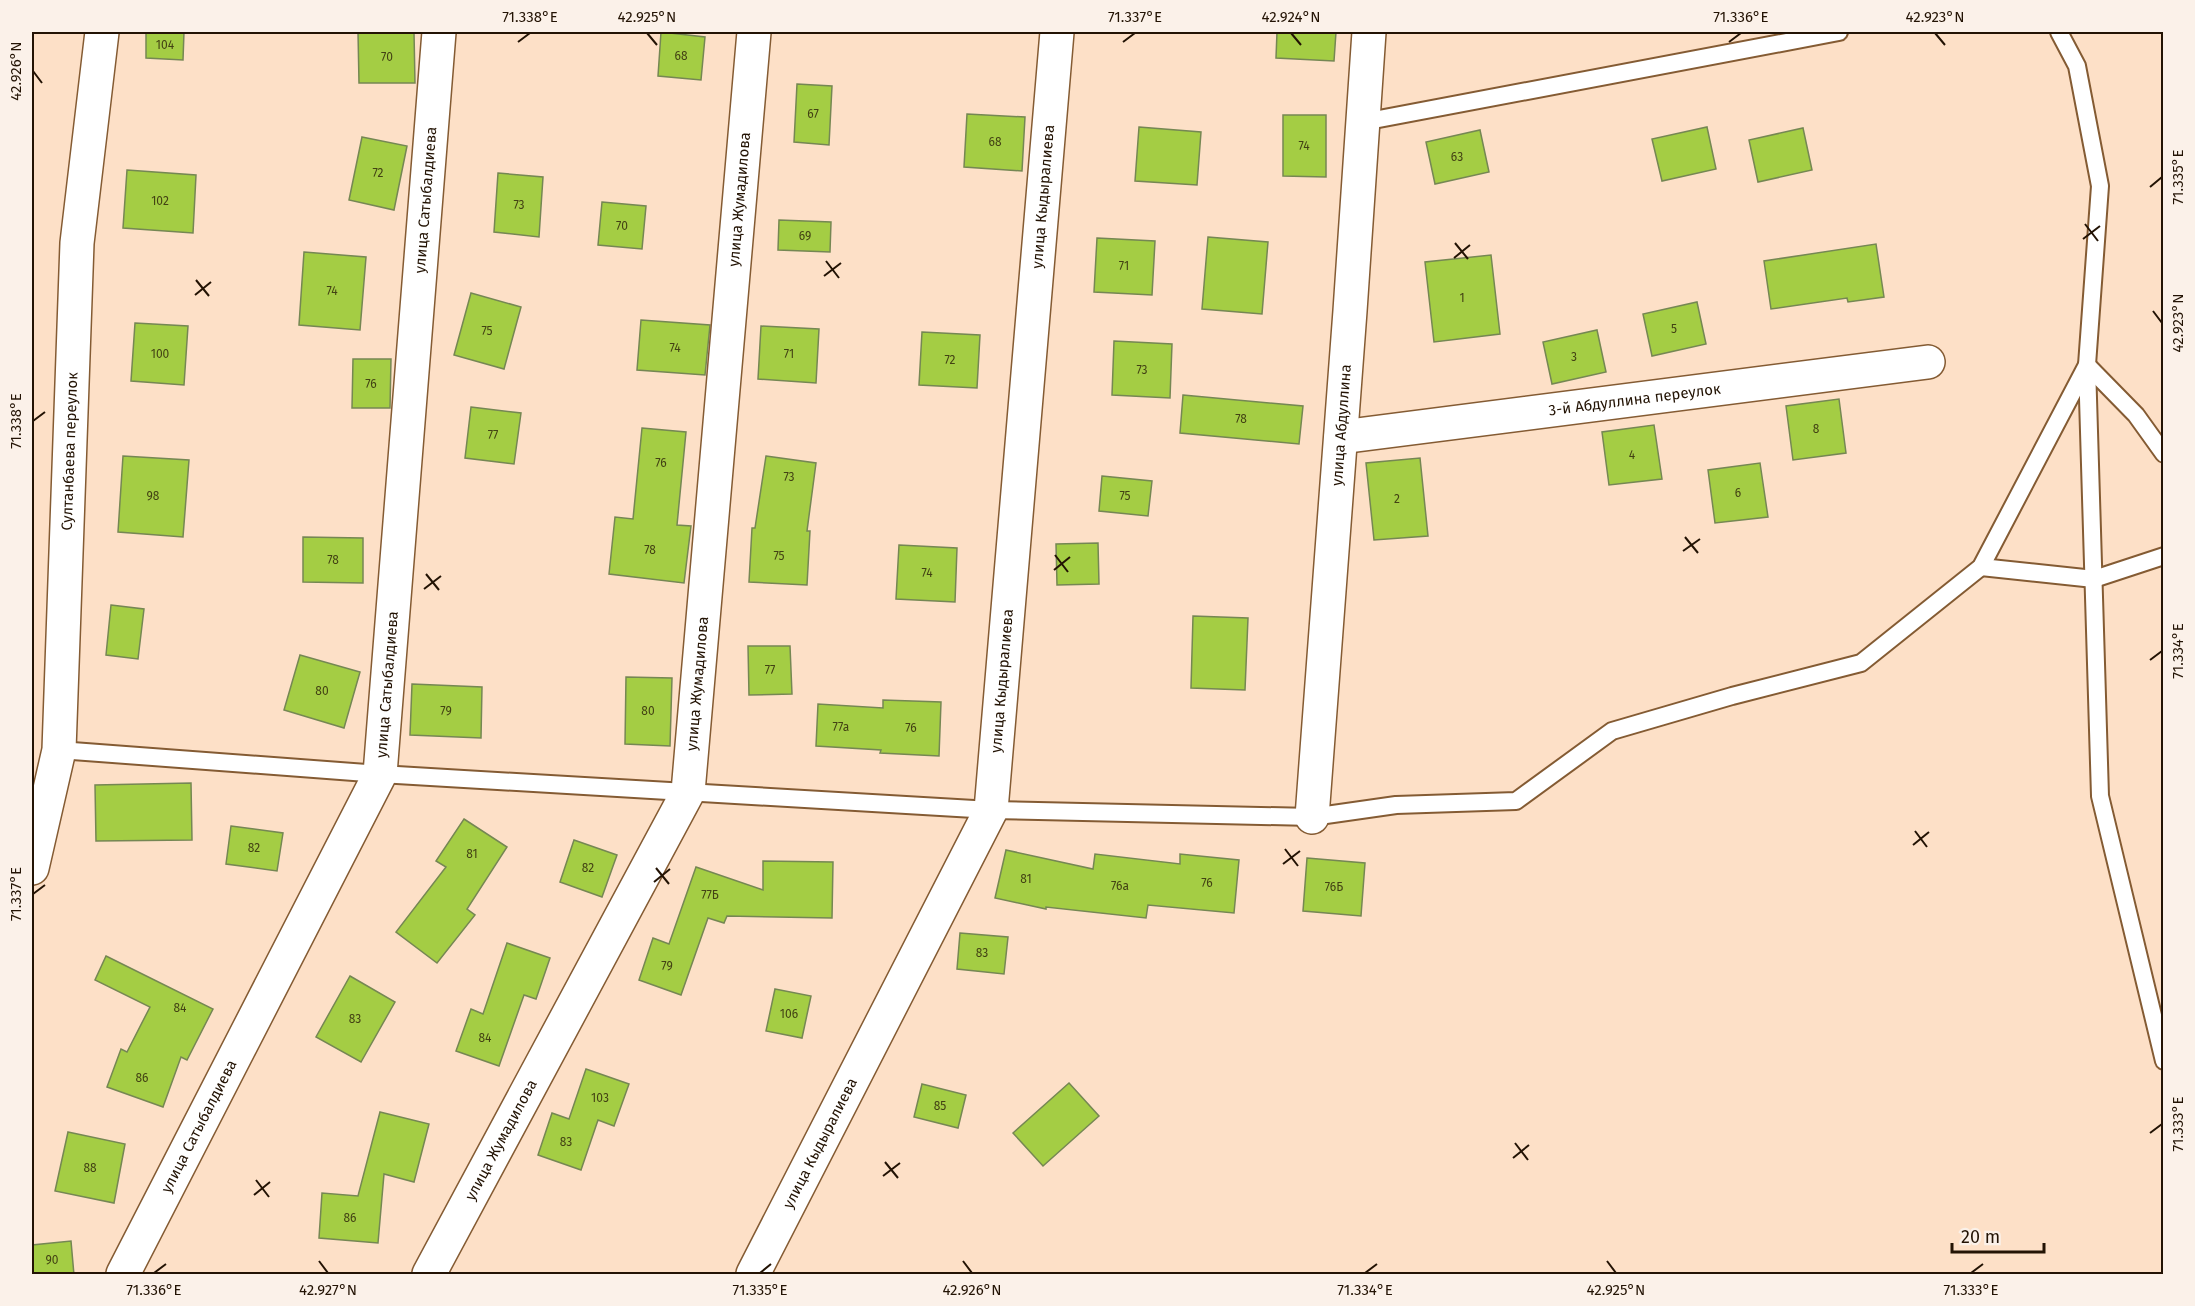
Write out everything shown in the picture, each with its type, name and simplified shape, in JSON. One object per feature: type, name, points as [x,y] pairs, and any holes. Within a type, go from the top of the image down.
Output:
[{"type":"street","name":"Султанбаева переулок","points":[[32,868],[59,750],[77,243],[102,32]]},
{"type":"street","name":"улица Сатыбалдиева","points":[[123,1275],[380,774],[439,32]]},
{"type":"street","name":"улица Жумадилова","points":[[429,1275],[688,792],[754,32]]},
{"type":"street","name":"улица Кыдыралиева","points":[[753,1275],[991,810],[1057,32]]},
{"type":"street","name":"улица Абдуллина","points":[[1312,817],[1369,32]]},
{"type":"street","name":"3-й Абдуллина переулок","points":[[1341,437],[1928,362]]},
{"type":"lane","points":[[1363,122],[1839,32]]},
{"type":"lane","points":[[2060,33],[2076,66],[2100,186],[2086,365],[2100,796],[2162,1052]]},
{"type":"lane","points":[[59,750],[380,774],[991,810],[1312,817],[1396,805],[1516,801],[1612,731],[1732,696],[1862,663],[1982,567],[2086,365]]},
{"type":"lane","points":[[2086,365],[2136,415],[2163,454]]},
{"type":"lane","points":[[1982,567],[2094,579],[2163,556]]},
{"type":"building","points":[[146,32],[184,32],[183,60],[146,58]]},
{"type":"building","points":[[358,32],[414,32],[415,83],[359,83]]},
{"type":"building","points":[[661,32],[705,37],[701,80],[658,76]]},
{"type":"building","points":[[1277,32],[1336,32],[1334,61],[1276,58]]},
{"type":"building","points":[[797,84],[832,86],[829,145],[794,142]]},
{"type":"building","points":[[967,114],[1025,117],[1022,171],[964,167]]},
{"type":"building","points":[[1283,115],[1326,115],[1326,177],[1283,176]]},
{"type":"building","points":[[1139,127],[1201,132],[1197,185],[1135,181]]},
{"type":"building","points":[[1707,127],[1716,169],[1662,181],[1652,139]]},
{"type":"building","points":[[1803,128],[1812,170],[1758,182],[1749,140]]},
{"type":"building","points":[[1480,130],[1489,172],[1435,184],[1426,142]]},
{"type":"building","points":[[362,137],[407,146],[394,210],[349,200]]},
{"type":"building","points":[[127,170],[196,175],[193,233],[123,228]]},
{"type":"building","points":[[498,173],[543,177],[539,237],[494,232]]},
{"type":"building","points":[[602,202],[646,206],[642,249],[598,245]]},
{"type":"building","points":[[779,220],[831,222],[830,252],[778,250]]},
{"type":"building","points":[[1208,237],[1268,242],[1262,314],[1202,309]]},
{"type":"building","points":[[1097,238],[1155,241],[1152,295],[1094,292]]},
{"type":"building","points":[[1876,244],[1884,297],[1848,302],[1847,298],[1771,309],[1764,261]]},
{"type":"building","points":[[304,252],[366,257],[360,330],[299,325]]},
{"type":"building","points":[[1491,255],[1500,334],[1434,342],[1425,262]]},
{"type":"building","points":[[471,293],[521,307],[504,369],[454,355]]},
{"type":"building","points":[[1697,302],[1706,344],[1652,356],[1643,314]]},
{"type":"building","points":[[641,320],[710,325],[705,375],[637,370]]},
{"type":"building","points":[[135,323],[188,326],[184,385],[131,381]]},
{"type":"building","points":[[761,326],[819,329],[816,383],[758,379]]},
{"type":"building","points":[[1597,330],[1606,372],[1552,384],[1543,342]]},
{"type":"building","points":[[922,332],[980,335],[977,388],[919,385]]},
{"type":"building","points":[[1114,341],[1172,344],[1170,398],[1112,395]]},
{"type":"building","points":[[353,359],[391,359],[390,408],[352,408]]},
{"type":"building","points":[[1183,395],[1303,406],[1299,444],[1180,433]]},
{"type":"building","points":[[1839,399],[1846,453],[1793,460],[1786,406]]},
{"type":"building","points":[[471,407],[521,413],[514,464],[465,458]]},
{"type":"building","points":[[1654,425],[1662,479],[1609,485],[1602,432]]},
{"type":"building","points":[[642,428],[686,432],[677,525],[691,526],[684,583],[609,574],[615,517],[633,519]]},
{"type":"building","points":[[123,456],[189,460],[183,537],[118,532]]},
{"type":"building","points":[[766,456],[816,463],[807,531],[810,531],[807,585],[749,582],[752,528],[755,528]]},
{"type":"building","points":[[1420,458],[1428,536],[1374,540],[1366,463]]},
{"type":"building","points":[[1760,463],[1768,517],[1715,523],[1708,470]]},
{"type":"building","points":[[1102,476],[1152,481],[1148,516],[1099,511]]},
{"type":"building","points":[[303,537],[363,538],[363,583],[303,582]]},
{"type":"building","points":[[1098,543],[1099,584],[1057,585],[1056,544]]},
{"type":"building","points":[[899,545],[957,548],[955,602],[896,599]]},
{"type":"building","points":[[111,605],[144,609],[138,659],[106,655]]},
{"type":"building","points":[[1193,616],[1248,618],[1245,690],[1191,688]]},
{"type":"building","points":[[748,646],[790,646],[792,694],[749,695]]},
{"type":"building","points":[[300,655],[360,672],[344,728],[284,710]]},
{"type":"building","points":[[626,677],[672,678],[670,746],[625,744]]},
{"type":"building","points":[[412,684],[482,687],[481,738],[410,735]]},
{"type":"building","points":[[883,700],[941,702],[939,756],[816,746],[818,704],[883,708]]},
{"type":"building","points":[[191,783],[192,840],[96,841],[95,785]]},
{"type":"building","points":[[464,819],[507,847],[467,909],[475,915],[437,963],[396,932],[446,867],[436,861]]},
{"type":"building","points":[[231,826],[283,833],[277,871],[226,864]]},
{"type":"building","points":[[574,840],[617,855],[602,897],[560,882]]},
{"type":"building","points":[[1006,850],[1093,869],[1095,854],[1180,864],[1180,854],[1239,860],[1234,913],[1148,905],[1146,918],[1046,907],[1046,909],[995,898]]},
{"type":"building","points":[[1307,858],[1365,863],[1361,916],[1303,911]]},
{"type":"building","points":[[763,861],[833,862],[832,918],[727,916],[724,923],[708,918],[681,995],[639,980],[653,938],[669,944],[696,867],[763,890]]},
{"type":"building","points":[[960,933],[1008,937],[1004,974],[957,969]]},
{"type":"building","points":[[507,943],[550,958],[536,999],[524,995],[499,1066],[456,1051],[471,1009],[483,1014]]},
{"type":"building","points":[[106,956],[213,1009],[187,1060],[181,1057],[163,1107],[107,1087],[121,1049],[127,1052],[150,1007],[95,980]]},
{"type":"building","points":[[350,976],[395,1002],[361,1062],[316,1037]]},
{"type":"building","points":[[775,989],[811,996],[802,1038],[766,1031]]},
{"type":"building","points":[[586,1069],[629,1084],[614,1126],[598,1120],[581,1170],[538,1155],[552,1113],[569,1119]]},
{"type":"building","points":[[1069,1083],[1099,1116],[1043,1166],[1013,1133]]},
{"type":"building","points":[[922,1084],[966,1095],[958,1128],[914,1117]]},
{"type":"building","points":[[380,1112],[429,1124],[414,1182],[384,1174],[378,1243],[319,1238],[322,1193],[358,1196]]},
{"type":"building","points":[[68,1132],[125,1144],[114,1203],[55,1191]]},
{"type":"building","points":[[71,1241],[74,1275],[32,1275],[32,1245]]}]
